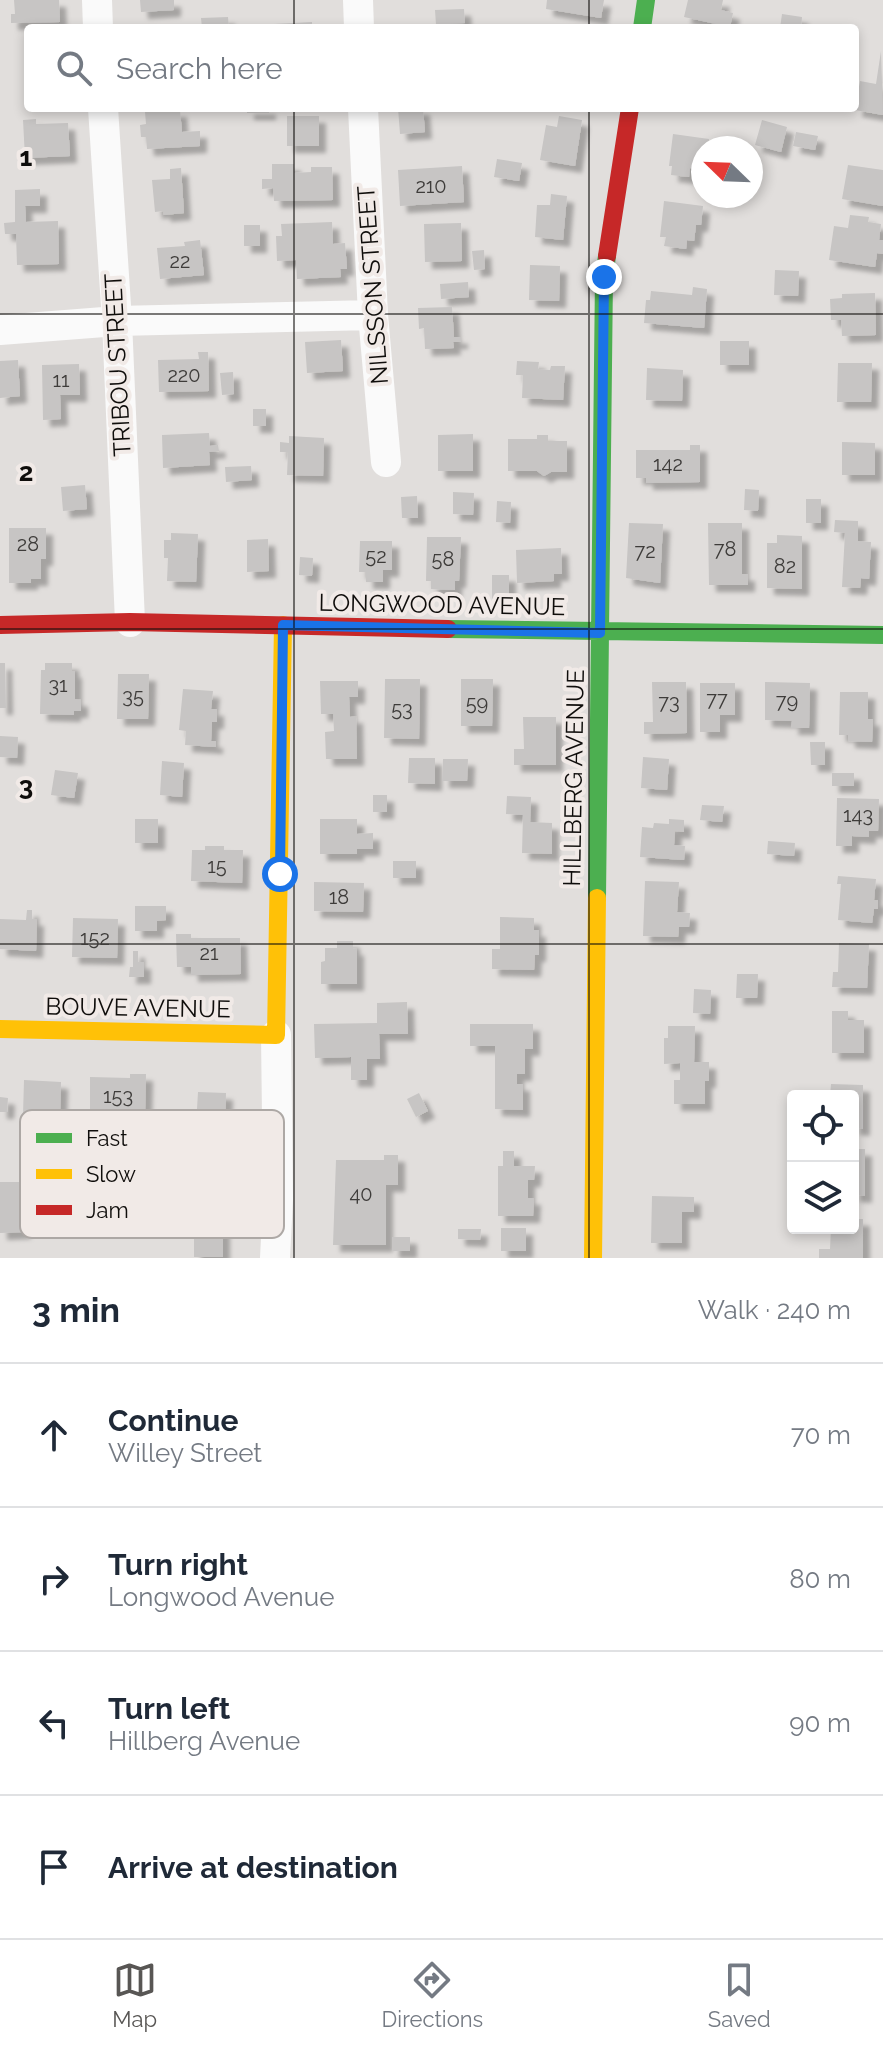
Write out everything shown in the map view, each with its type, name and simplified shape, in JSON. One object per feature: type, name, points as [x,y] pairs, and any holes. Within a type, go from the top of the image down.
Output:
[{"type":"street","points":[[97,0],[98,24]]},
{"type":"street","points":[[358,0],[359,24]]},
{"type":"street","points":[[643,24],[646,0]]},
{"type":"street","name":"TRIBOU STREET","points":[[103,112],[117,321],[130,622]]},
{"type":"street","name":"NILSSON STREET","points":[[363,112],[373,315],[386,462]]},
{"type":"street","name":"HILLBERG AVENUE","points":[[593,1258],[604,277],[629,112]]},
{"type":"street","points":[[0,330],[117,321],[373,315]]},
{"type":"street","name":"LONGWOOD AVENUE","points":[[0,625],[130,622],[600,633],[883,635]]},
{"type":"street","points":[[278,1110],[276,1035],[283,625]]},
{"type":"street","name":"BOUVE AVENUE","points":[[0,1029],[276,1035]]},
{"type":"street","points":[[275,1258],[278,1238]]},
{"type":"building","points":[[14,0],[59,0],[60,22],[11,23],[11,14],[15,14]]},
{"type":"building","points":[[140,0],[174,0],[174,10],[141,12]]},
{"type":"building","points":[[547,0],[604,0],[601,18],[546,9]]},
{"type":"building","points":[[688,0],[723,0],[721,10],[733,13],[731,24],[684,17]]},
{"type":"building","points":[[464,9],[465,23],[436,24],[435,10]]},
{"type":"building","points":[[782,14],[802,17],[801,24],[781,24]]},
{"type":"building","points":[[228,17],[229,24],[202,24],[201,18]]},
{"type":"building","points":[[881,51],[883,115],[859,111],[860,81],[876,84]]},
{"type":"building","points":[[145,112],[180,112],[182,132],[200,131],[200,146],[147,149],[140,125],[146,124]]},
{"type":"building","points":[[398,112],[423,112],[425,132],[400,134]]},
{"type":"building","points":[[287,116],[319,116],[319,146],[287,146]]},
{"type":"building","points":[[559,116],[582,120],[575,166],[540,160],[546,125],[557,127]]},
{"type":"building","points":[[36,119],[36,124],[68,123],[70,156],[25,158],[23,120]]},
{"type":"building","points":[[762,120],[787,127],[781,152],[763,147],[763,136],[758,136]]},
{"type":"building","points":[[796,132],[818,136],[815,150],[793,146]]},
{"type":"building","points":[[673,134],[691,136],[689,177],[671,175],[672,166],[669,166]]},
{"type":"building","points":[[497,159],[522,163],[519,181],[494,177]]},
{"type":"building","points":[[272,164],[294,164],[294,173],[311,172],[311,167],[332,167],[333,200],[274,201],[273,188],[262,189],[262,179],[272,179]]},
{"type":"building","points":[[848,165],[883,170],[883,206],[842,199]]},
{"type":"building","points":[[462,166],[464,202],[400,206],[398,170]]},
{"type":"building","points":[[181,168],[184,213],[164,215],[163,211],[155,212],[152,180],[170,179],[170,169]]},
{"type":"building","points":[[40,189],[40,206],[25,206],[26,222],[58,221],[59,264],[17,265],[16,234],[5,234],[4,223],[15,222],[15,190]]},
{"type":"building","points":[[551,194],[567,196],[563,240],[535,237],[537,205],[550,205]]},
{"type":"building","points":[[664,201],[703,208],[701,225],[696,225],[694,241],[687,240],[686,249],[664,246],[666,237],[660,237]]},
{"type":"building","points":[[850,215],[869,217],[868,222],[881,224],[879,240],[883,240],[883,254],[877,253],[875,267],[829,260],[834,226],[848,228]]},
{"type":"building","points":[[332,222],[333,244],[345,243],[347,269],[340,269],[341,277],[297,279],[296,260],[277,261],[276,236],[282,236],[281,224]]},
{"type":"building","points":[[461,223],[462,261],[425,262],[424,224]]},
{"type":"building","points":[[244,225],[260,225],[260,246],[244,246]]},
{"type":"building","points":[[200,240],[204,275],[160,279],[157,248],[185,246],[184,242]]},
{"type":"building","points":[[484,250],[485,269],[474,270],[472,251]]},
{"type":"building","points":[[530,265],[560,266],[559,301],[529,300]]},
{"type":"building","points":[[775,270],[799,271],[798,296],[774,295]]},
{"type":"building","points":[[468,282],[469,297],[441,299],[440,284]]},
{"type":"building","points":[[693,287],[707,289],[704,328],[644,323],[646,300],[650,300],[651,291],[692,295]]},
{"type":"building","points":[[875,293],[876,335],[842,336],[841,320],[831,320],[830,299],[842,298],[842,294]]},
{"type":"building","points":[[452,307],[454,337],[461,337],[461,342],[453,342],[454,348],[425,349],[424,328],[419,329],[418,308]]},
{"type":"building","points":[[341,340],[343,371],[307,373],[305,342]]},
{"type":"building","points":[[720,341],[749,341],[749,365],[720,365]]},
{"type":"building","points":[[198,352],[208,352],[209,391],[159,392],[158,360],[199,359]]},
{"type":"building","points":[[18,360],[20,396],[0,398],[0,361]]},
{"type":"building","points":[[517,361],[539,362],[538,369],[565,366],[563,400],[522,398],[523,375],[516,375]]},
{"type":"building","points":[[838,363],[872,363],[871,402],[837,402]]},
{"type":"building","points":[[79,364],[80,395],[60,395],[61,419],[43,420],[42,365]]},
{"type":"building","points":[[647,368],[683,370],[682,401],[646,400]]},
{"type":"building","points":[[233,372],[234,394],[222,395],[220,373]]},
{"type":"building","points":[[253,409],[266,409],[266,426],[253,426]]},
{"type":"building","points":[[209,433],[210,446],[218,445],[219,451],[209,452],[210,465],[163,468],[162,435]]},
{"type":"building","points":[[473,434],[473,471],[438,471],[438,435]]},
{"type":"building","points":[[537,435],[548,435],[548,441],[567,441],[567,472],[551,472],[544,476],[537,471],[508,471],[508,439],[537,439]]},
{"type":"building","points":[[289,436],[324,438],[323,476],[287,475],[288,452],[280,452],[280,442],[289,443]]},
{"type":"building","points":[[842,442],[875,443],[875,475],[842,475]]},
{"type":"building","points":[[690,445],[700,445],[700,482],[646,483],[646,478],[636,478],[636,450],[690,450]]},
{"type":"building","points":[[251,466],[252,480],[226,482],[225,467]]},
{"type":"building","points":[[85,485],[87,509],[63,511],[61,487]]},
{"type":"building","points":[[745,489],[759,490],[758,511],[744,510]]},
{"type":"building","points":[[453,492],[474,493],[473,515],[453,514]]},
{"type":"building","points":[[417,496],[418,518],[402,518],[401,497]]},
{"type":"building","points":[[806,499],[821,499],[821,523],[806,523]]},
{"type":"building","points":[[497,501],[511,502],[510,523],[496,522]]},
{"type":"building","points":[[835,520],[858,521],[858,541],[871,542],[869,579],[861,578],[860,588],[842,587],[845,533],[834,532]]},
{"type":"building","points":[[629,523],[663,524],[660,583],[626,578]]},
{"type":"building","points":[[708,523],[742,523],[742,574],[748,574],[748,585],[709,585]]},
{"type":"building","points":[[9,528],[46,528],[46,559],[41,559],[41,579],[31,579],[31,583],[9,583]]},
{"type":"building","points":[[171,533],[198,534],[196,582],[167,581],[168,558],[164,558],[164,540],[171,540]]},
{"type":"building","points":[[777,535],[802,536],[802,589],[767,588],[767,543],[777,543]]},
{"type":"building","points":[[427,537],[461,537],[459,581],[455,581],[455,590],[431,589],[431,581],[426,581]]},
{"type":"building","points":[[268,539],[269,571],[247,572],[247,540]]},
{"type":"building","points":[[360,541],[392,541],[392,570],[383,570],[383,582],[366,582],[366,572],[359,572]]},
{"type":"building","points":[[561,548],[562,574],[554,574],[554,581],[517,583],[516,550]]},
{"type":"building","points":[[300,557],[313,558],[312,576],[299,575]]},
{"type":"building","points":[[492,575],[509,575],[509,602],[492,602]]},
{"type":"building","points":[[0,663],[5,663],[6,708],[0,708]]},
{"type":"building","points":[[45,663],[72,663],[75,699],[81,700],[81,711],[74,711],[74,715],[40,714],[41,670],[45,670]]},
{"type":"building","points":[[118,674],[149,674],[148,719],[117,719]]},
{"type":"building","points":[[385,679],[420,679],[419,739],[384,738]]},
{"type":"building","points":[[461,679],[493,679],[492,726],[461,726]]},
{"type":"building","points":[[320,681],[358,681],[358,697],[349,697],[350,717],[356,716],[357,759],[326,759],[325,732],[334,731],[333,714],[321,714]]},
{"type":"building","points":[[652,682],[686,682],[687,733],[644,734],[644,722],[653,722]]},
{"type":"building","points":[[765,682],[810,683],[809,728],[791,728],[792,721],[765,720]]},
{"type":"building","points":[[700,683],[735,683],[735,715],[720,715],[720,732],[700,732]]},
{"type":"building","points":[[183,689],[213,691],[211,709],[217,709],[217,722],[212,722],[211,741],[216,741],[216,747],[185,745],[186,731],[179,730]]},
{"type":"building","points":[[840,692],[868,692],[868,719],[873,719],[872,742],[848,741],[848,735],[839,735]]},
{"type":"building","points":[[523,717],[556,717],[556,765],[514,765],[514,749],[524,749]]},
{"type":"building","points":[[0,736],[18,737],[17,758],[0,757]]},
{"type":"building","points":[[810,742],[825,742],[825,765],[811,765]]},
{"type":"building","points":[[643,757],[669,759],[667,790],[641,788]]},
{"type":"building","points":[[409,758],[435,758],[435,784],[408,783]]},
{"type":"building","points":[[443,759],[468,759],[467,781],[442,781]]},
{"type":"building","points":[[162,761],[184,763],[182,797],[160,795]]},
{"type":"building","points":[[55,770],[78,773],[74,798],[51,795]]},
{"type":"building","points":[[832,773],[854,773],[854,786],[832,786]]},
{"type":"building","points":[[373,795],[387,795],[387,812],[373,812]]},
{"type":"building","points":[[507,796],[531,797],[530,822],[552,823],[552,854],[522,853],[523,815],[506,814]]},
{"type":"building","points":[[837,798],[879,799],[878,831],[869,831],[869,837],[852,836],[852,846],[836,846]]},
{"type":"building","points":[[702,805],[724,806],[722,822],[700,820]]},
{"type":"building","points":[[135,819],[158,819],[158,843],[135,843]]},
{"type":"building","points":[[320,819],[357,819],[357,834],[373,833],[373,849],[357,849],[357,854],[320,854]]},
{"type":"building","points":[[669,819],[684,820],[684,832],[675,831],[674,845],[685,846],[684,860],[640,857],[642,827],[653,828],[654,823],[669,824]]},
{"type":"building","points":[[768,841],[795,843],[794,856],[767,854]]},
{"type":"building","points":[[205,846],[243,850],[242,883],[191,881],[192,850],[205,850]]},
{"type":"building","points":[[393,861],[416,861],[416,878],[393,878]]},
{"type":"building","points":[[838,876],[876,879],[874,900],[878,900],[878,909],[874,909],[872,923],[838,920],[841,884],[837,884]]},
{"type":"building","points":[[645,881],[679,882],[677,912],[690,913],[689,927],[679,927],[678,937],[643,936]]},
{"type":"building","points":[[314,882],[364,883],[363,912],[314,911]]},
{"type":"building","points":[[135,906],[166,906],[166,920],[157,921],[157,931],[135,931]]},
{"type":"building","points":[[27,910],[32,910],[32,919],[37,919],[36,951],[0,949],[0,919],[26,920]]},
{"type":"building","points":[[500,917],[534,918],[534,930],[539,930],[539,955],[535,955],[534,970],[492,969],[492,949],[500,949]]},
{"type":"building","points":[[73,918],[118,919],[117,958],[72,957]]},
{"type":"building","points":[[176,934],[191,934],[191,938],[240,938],[241,974],[191,975],[191,967],[177,967]]},
{"type":"building","points":[[337,941],[353,941],[353,949],[357,948],[357,984],[321,984],[321,962],[325,961],[325,948],[337,948]]},
{"type":"building","points":[[839,943],[869,944],[867,988],[832,987],[833,972],[838,972]]},
{"type":"building","points":[[133,951],[138,951],[138,962],[144,962],[144,977],[129,977],[130,967],[133,967]]},
{"type":"building","points":[[737,974],[758,974],[757,998],[736,998]]},
{"type":"building","points":[[694,989],[711,990],[710,1014],[693,1013]]},
{"type":"building","points":[[407,1002],[408,1034],[379,1034],[380,1059],[367,1059],[367,1080],[351,1080],[351,1057],[315,1058],[314,1024],[377,1023],[377,1003]]},
{"type":"building","points":[[832,1011],[848,1011],[848,1020],[864,1020],[864,1053],[832,1053]]},
{"type":"building","points":[[470,1024],[533,1024],[533,1049],[525,1049],[525,1074],[517,1074],[517,1084],[523,1084],[523,1110],[495,1109],[495,1046],[470,1046]]},
{"type":"building","points":[[668,1026],[695,1026],[694,1062],[709,1062],[705,1104],[674,1104],[674,1080],[680,1080],[680,1063],[664,1064],[664,1038],[668,1038]]},
{"type":"building","points":[[130,1074],[146,1074],[145,1110],[90,1110],[90,1077],[130,1078]]},
{"type":"building","points":[[24,1080],[61,1082],[60,1110],[23,1110]]},
{"type":"building","points":[[831,1084],[863,1085],[863,1129],[859,1129],[859,1090],[830,1090]]},
{"type":"building","points":[[198,1092],[226,1093],[226,1110],[185,1110],[197,1109]]},
{"type":"building","points":[[419,1093],[428,1111],[416,1117],[407,1099]]},
{"type":"building","points":[[0,1097],[8,1098],[7,1112],[0,1112]]},
{"type":"building","points":[[859,1149],[865,1149],[865,1196],[859,1196]]},
{"type":"building","points":[[503,1151],[514,1151],[514,1166],[535,1166],[534,1180],[528,1180],[528,1198],[534,1198],[533,1216],[498,1216],[498,1166],[503,1166]]},
{"type":"building","points":[[384,1155],[398,1155],[398,1185],[386,1185],[386,1245],[333,1245],[336,1160],[384,1160]]},
{"type":"building","points":[[0,1182],[20,1182],[20,1232],[0,1233]]},
{"type":"building","points":[[652,1196],[694,1197],[694,1212],[682,1212],[682,1243],[651,1243]]},
{"type":"building","points":[[859,1219],[863,1219],[863,1258],[819,1258],[819,1249],[830,1249],[831,1234],[859,1234]]},
{"type":"building","points":[[501,1228],[526,1228],[526,1251],[501,1251]]},
{"type":"building","points":[[458,1229],[481,1229],[480,1240],[458,1239]]},
{"type":"building","points":[[392,1237],[410,1237],[410,1251],[392,1251]]},
{"type":"building","points":[[194,1238],[223,1238],[223,1257],[194,1257]]},
{"type":"traffic: fast","points":[[643,24],[646,0]]},
{"type":"traffic: fast","points":[[597,898],[604,277],[607,256]]},
{"type":"traffic: fast","points":[[448,629],[883,635]]},
{"type":"traffic: slow","points":[[0,1029],[276,1035],[283,625]]},
{"type":"traffic: slow","points":[[593,1258],[597,898]]},
{"type":"traffic: jam","points":[[607,256],[629,112]]},
{"type":"traffic: jam","points":[[0,625],[130,622],[448,629]]},
{"type":"route","points":[[280,874],[283,625],[600,633],[604,277]]}]
